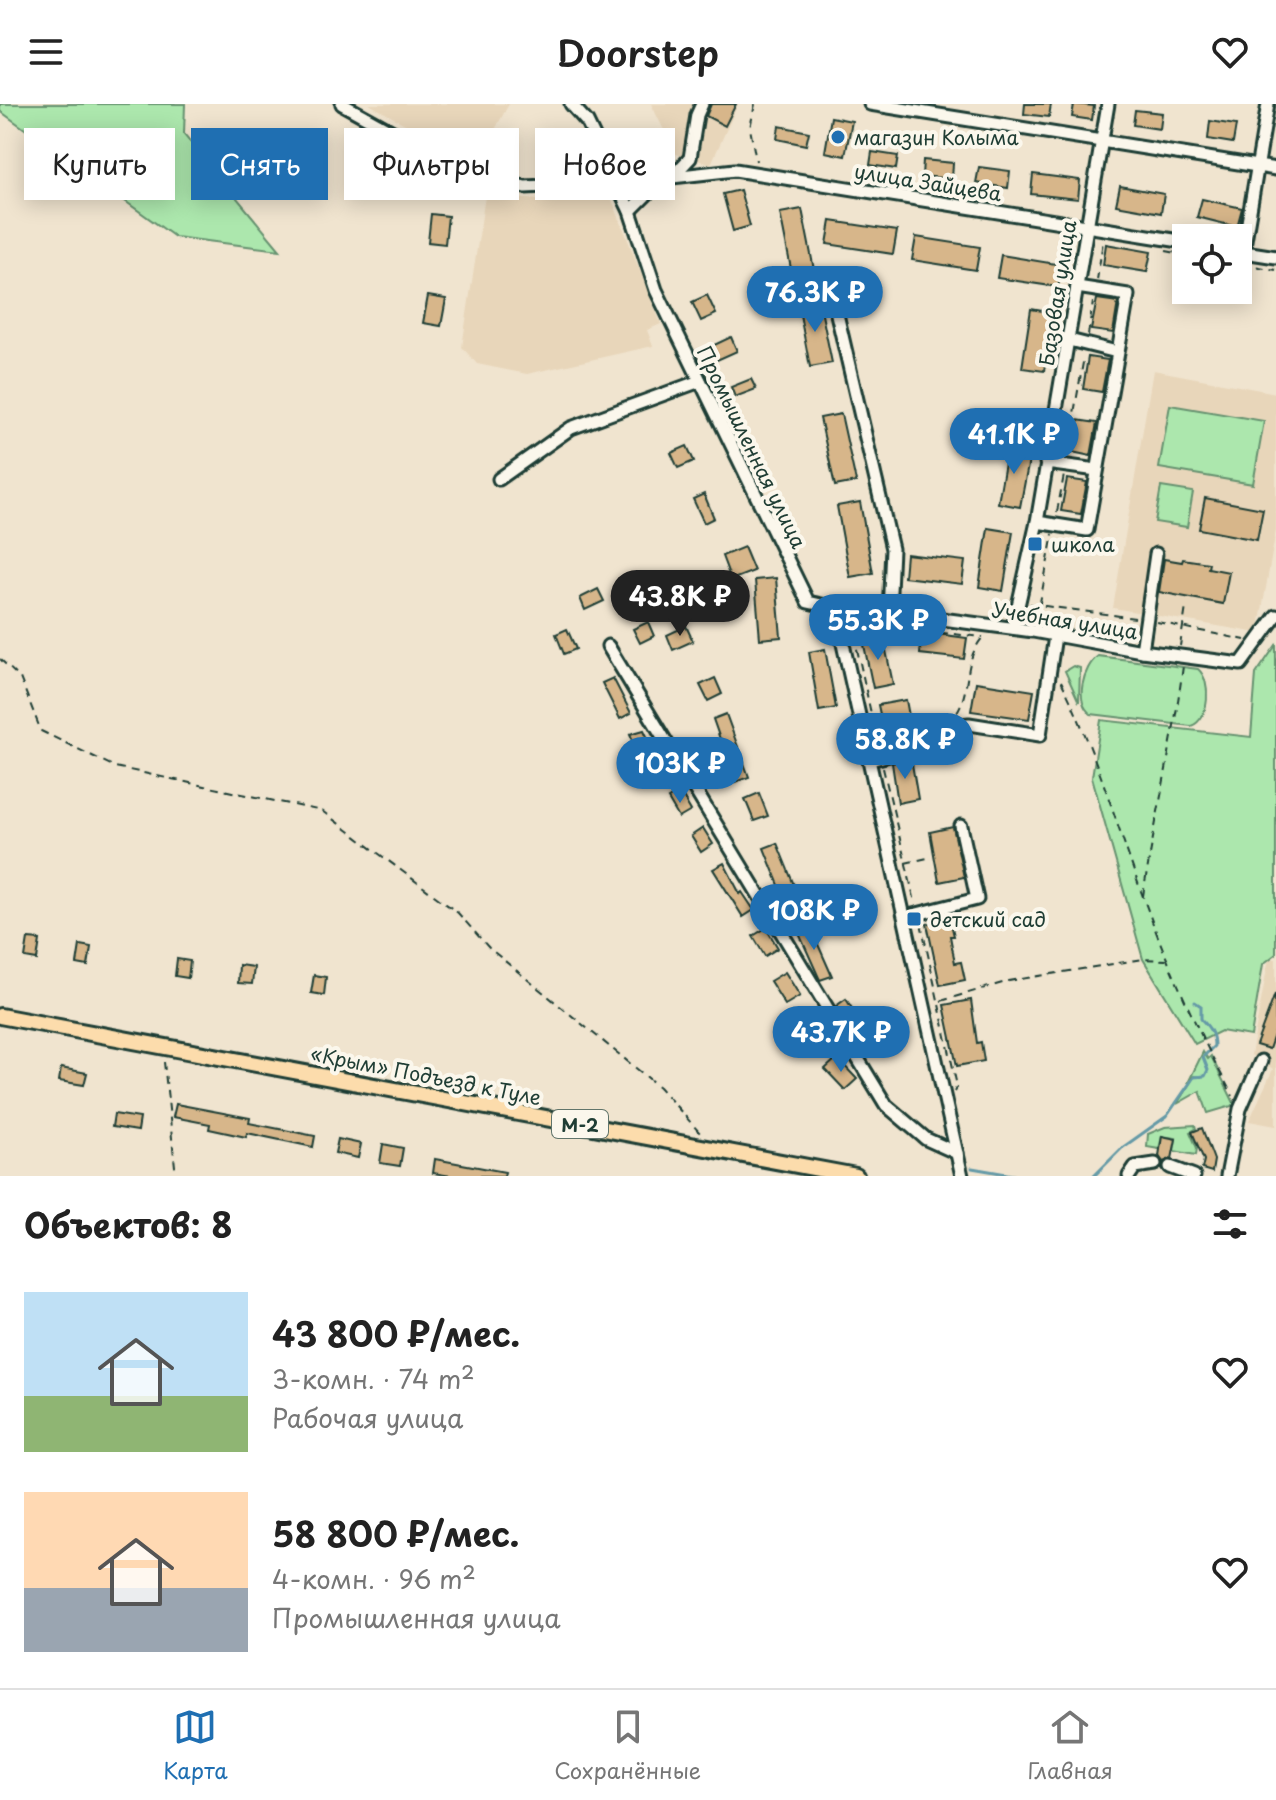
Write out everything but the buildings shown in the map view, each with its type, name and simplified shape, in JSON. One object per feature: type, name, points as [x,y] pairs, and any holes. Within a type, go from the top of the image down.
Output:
[{"type":"main road","name":"«Крым» Подъезд к Туле","points":[[0,1016],[848,1175]]},
{"type":"street","points":[[342,104],[463,171],[525,187],[535,186]]},
{"type":"street","name":"Промышленная улица","points":[[571,104],[590,128]]},
{"type":"street","points":[[675,174],[690,158],[697,115],[702,104]]},
{"type":"street","points":[[870,104],[1276,169]]},
{"type":"street","name":"Базовая улица","points":[[1013,628],[1037,522],[1108,104]]},
{"type":"street","points":[[1246,224],[1268,104]]},
{"type":"street","name":"улица Зайцева","points":[[675,177],[735,170],[759,173],[1172,240]]},
{"type":"street","name":"Промышленная улица","points":[[624,200],[656,290],[808,602],[835,608]]},
{"type":"street","points":[[630,211],[641,200]]},
{"type":"street","points":[[1252,256],[1276,257]]},
{"type":"street","points":[[829,280],[892,549],[889,612]]},
{"type":"street","points":[[1037,522],[1087,530],[1128,295],[1077,287]]},
{"type":"street","points":[[1069,340],[1117,352]]},
{"type":"street","points":[[499,479],[571,428],[700,381]]},
{"type":"street","points":[[1046,463],[1097,470]]},
{"type":"street","points":[[1142,651],[1156,554]]},
{"type":"street","points":[[835,608],[876,758],[905,917],[962,1176]]},
{"type":"street","name":"Учебная улица","points":[[835,608],[1013,628],[1142,651],[1241,664],[1276,616]]},
{"type":"street","points":[[876,758],[921,747],[928,729],[969,724],[1040,735],[1055,636]]},
{"type":"street","points":[[608,646],[886,1105],[926,1139],[957,1153]]},
{"type":"street","points":[[905,917],[977,899],[961,826]]},
{"type":"street","points":[[1227,1176],[1240,1109],[1261,1061]]},
{"type":"street","points":[[1129,1176],[1135,1167],[1155,1164]]},
{"type":"street","points":[[1170,1167],[1194,1176]]},
{"type":"path","points":[[755,104],[750,128],[759,173]]},
{"type":"path","points":[[1033,631],[1055,525],[1103,241],[1117,243]]},
{"type":"path","points":[[1158,250],[1172,252]]},
{"type":"path","points":[[1252,260],[1276,270]]},
{"type":"path","points":[[1143,898],[1175,729],[1186,607]]},
{"type":"path","points":[[855,638],[903,629],[983,637],[972,651],[962,703],[948,727]]},
{"type":"path","points":[[851,631],[855,638],[876,758],[918,913],[957,1086],[947,1105]]},
{"type":"path","points":[[0,659],[20,678],[41,731],[115,767],[322,811],[458,913],[489,948],[659,1087],[715,1149]]},
{"type":"path","points":[[1052,662],[1095,761],[1167,960],[1206,1047],[1240,1109]]},
{"type":"path","points":[[905,863],[932,857]]},
{"type":"path","points":[[938,1002],[1009,981],[1143,959],[1167,960]]},
{"type":"path","points":[[163,1047],[176,1176]]},
{"type":"shaded area","points":[[369,104],[509,104],[496,128],[412,128]]},
{"type":"shaded area","points":[[651,104],[738,104],[711,164],[676,154],[675,128],[663,128]]},
{"type":"shaded area","points":[[484,200],[612,200],[661,324],[647,330],[653,346],[527,374],[477,364],[462,347]]},
{"type":"shaded area","points":[[1153,370],[1276,393],[1276,530],[1258,633],[1113,608]]},
{"type":"shaded area","points":[[1269,958],[1276,959],[1276,1126],[1249,1121],[1273,1069],[1251,1055]]},
{"type":"green space","points":[[0,104],[185,104],[184,134],[191,142],[191,200],[239,200],[280,250],[175,237],[124,200],[175,200],[175,128],[24,128],[0,111]]},
{"type":"green space","points":[[1170,405],[1264,421],[1253,484],[1159,468]]},
{"type":"green space","points":[[1161,487],[1193,492],[1187,527],[1155,522]]},
{"type":"green space","points":[[1276,645],[1276,954],[1263,964],[1251,1036],[1221,1031],[1195,1044],[1143,959],[1092,777],[1101,720],[1251,737],[1256,674]]},
{"type":"green space","points":[[1098,656],[1198,669],[1207,691],[1202,716],[1191,726],[1091,714],[1083,701],[1082,685],[1088,668]]},
{"type":"green space","points":[[1073,666],[1080,668],[1079,702],[1065,671]]},
{"type":"green space","points":[[1203,1052],[1208,1059],[1211,1056],[1235,1105],[1208,1113],[1200,1091],[1177,1104],[1194,1077],[1202,1077],[1194,1076],[1188,1083]]},
{"type":"green space","points":[[1195,1125],[1196,1129],[1190,1132],[1197,1148],[1196,1155],[1174,1151],[1176,1138],[1162,1136],[1159,1149],[1147,1147],[1148,1134],[1165,1127]]},
{"type":"waterway","points":[[1094,1176],[1122,1148],[1167,1116],[1194,1077],[1205,1076],[1208,1070],[1203,1057],[1214,1042],[1211,1031],[1201,1019],[1201,1006],[1195,1002]]},
{"type":"waterway","points":[[972,1168],[1018,1176]]},
{"type":"place","name":"магазин Колыма","points":[[838,137]]},
{"type":"place","name":"школа","points":[[1035,544]]},
{"type":"place","name":"детский сад","points":[[914,919]]}]
